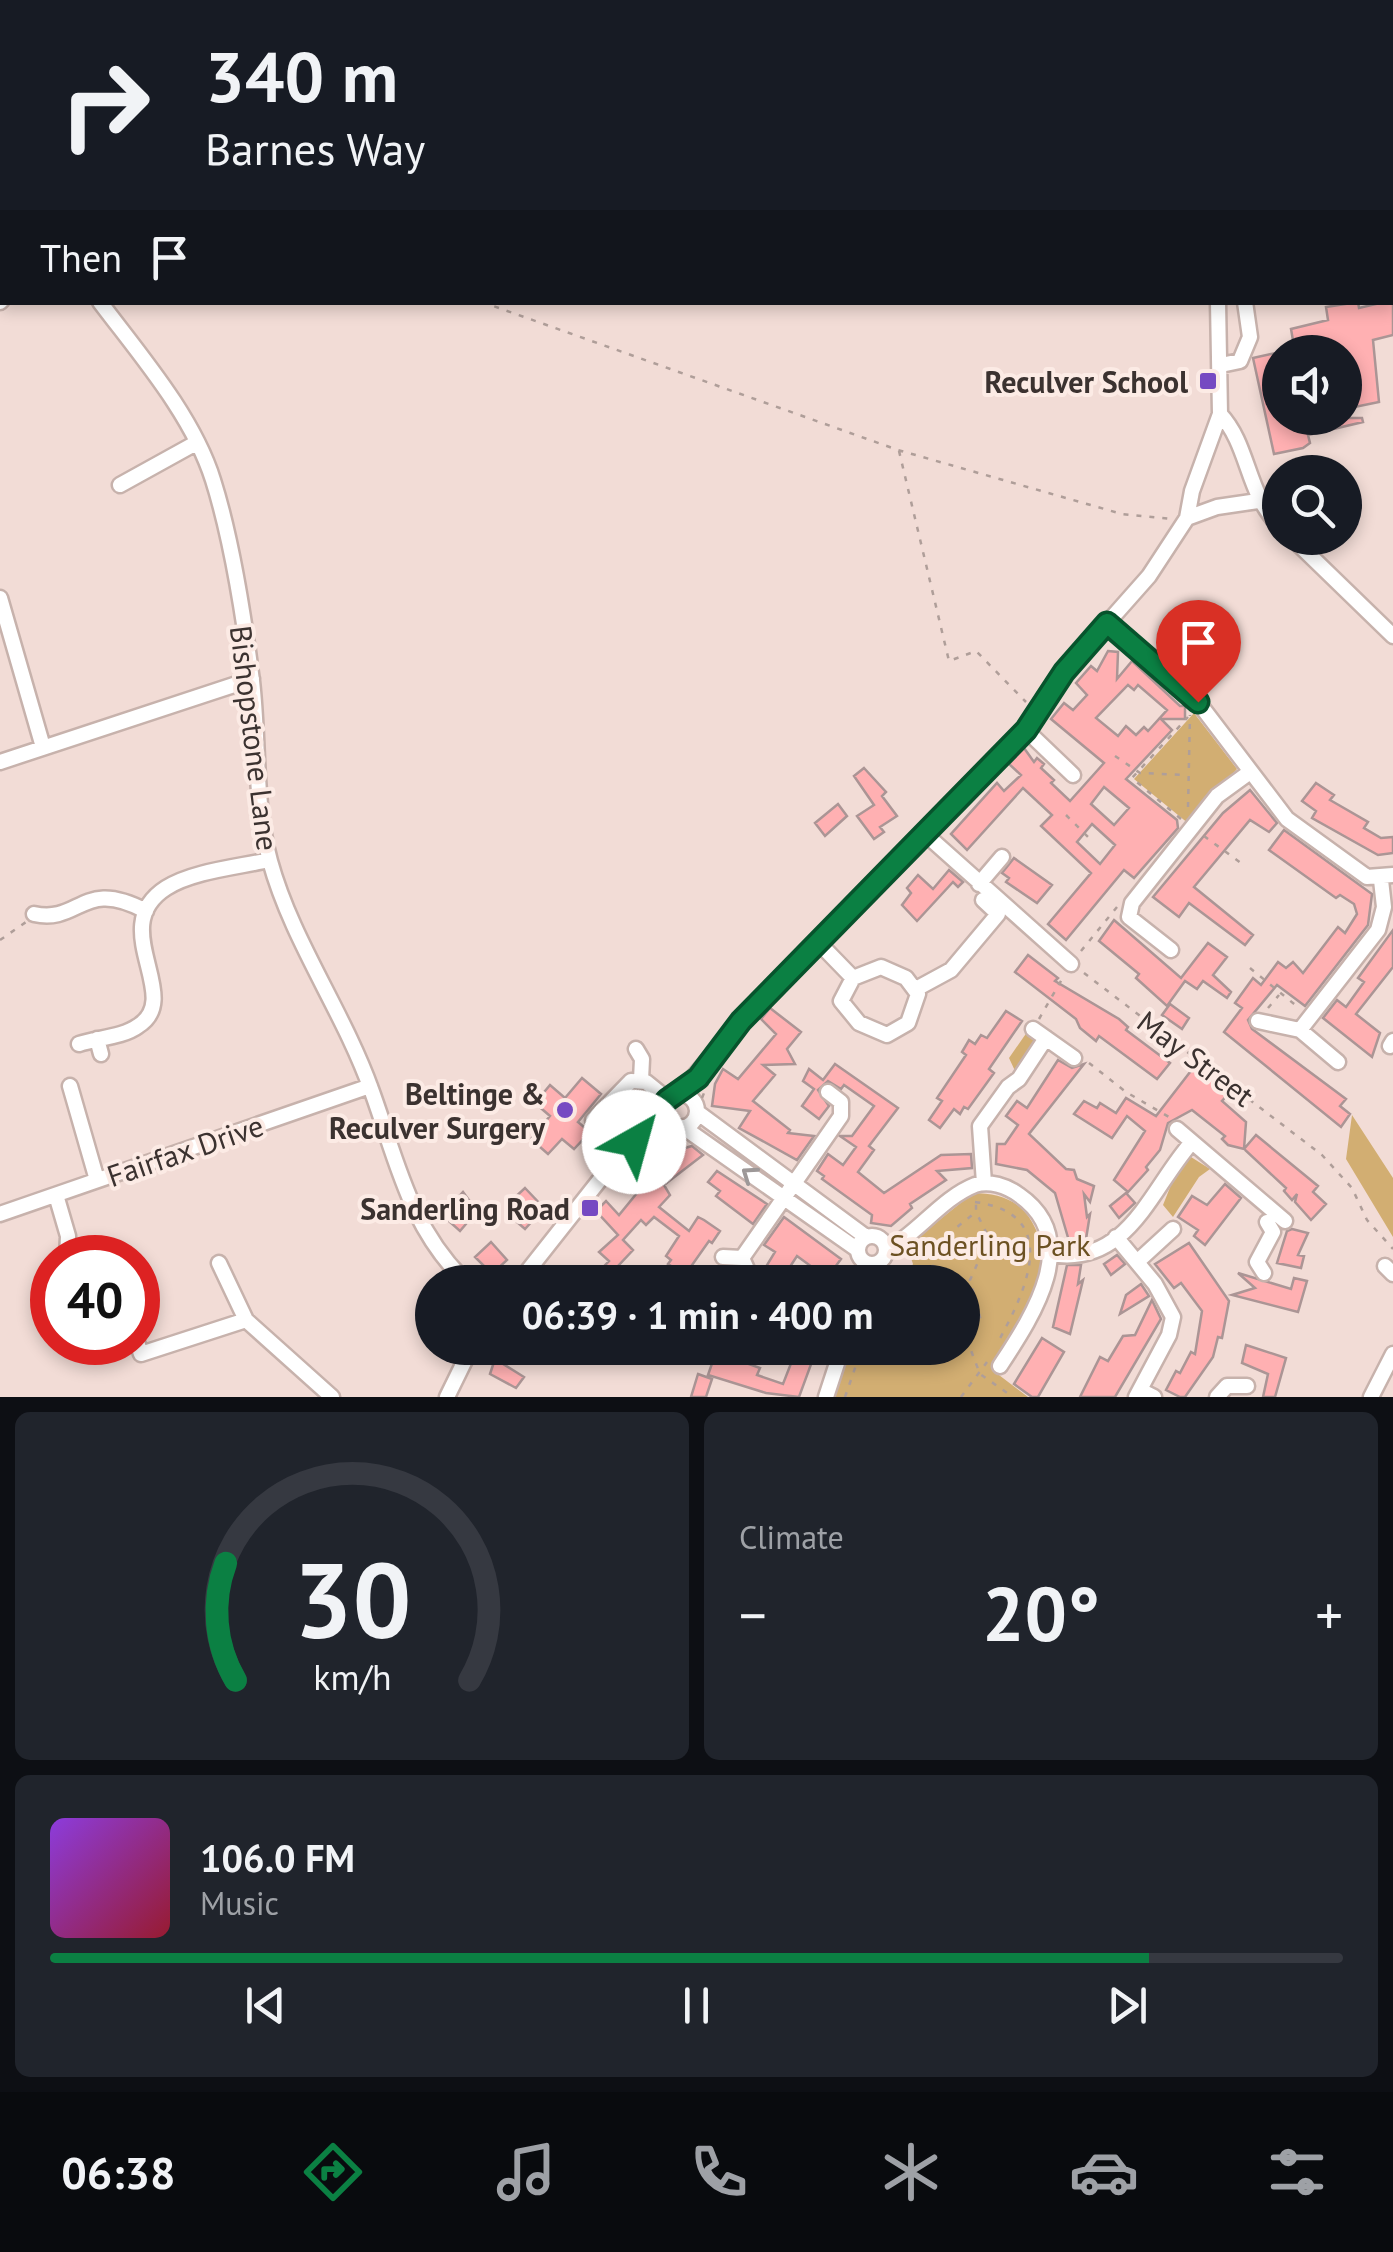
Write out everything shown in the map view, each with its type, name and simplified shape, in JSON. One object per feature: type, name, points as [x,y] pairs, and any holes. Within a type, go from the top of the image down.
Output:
[{"type":"street","name":"Bishopstone Lane","points":[[102,305],[141,356],[196,443],[213,479],[252,679],[262,818],[270,860],[288,914],[370,1086],[415,1216],[450,1265]]},
{"type":"street","points":[[534,1265],[670,1100],[698,1078],[741,1021],[1026,730],[1064,672],[1150,576],[1187,518],[1192,491],[1220,414],[1218,305]]},
{"type":"street","points":[[1221,365],[1240,361],[1247,350],[1246,305]]},
{"type":"street","points":[[1220,414],[1230,425],[1262,506]]},
{"type":"street","points":[[120,486],[196,443]]},
{"type":"street","points":[[1187,518],[1217,507],[1258,501]]},
{"type":"street","points":[[1310,555],[1393,636]]},
{"type":"street","points":[[0,598],[43,747]]},
{"type":"street","points":[[1107,623],[1194,708],[1287,818],[1367,878],[1387,877],[1378,930],[1300,1030]]},
{"type":"street","points":[[0,762],[252,679]]},
{"type":"street","points":[[1026,730],[1073,775]]},
{"type":"street","points":[[1170,950],[1129,917],[1132,903],[1217,796],[1250,772]]},
{"type":"street","points":[[916,989],[951,970],[998,914],[923,832]]},
{"type":"street","points":[[976,888],[1002,858]]},
{"type":"street","points":[[79,1044],[140,1026],[153,1007],[141,938],[146,911],[170,886],[270,860]]},
{"type":"street","points":[[976,888],[1071,964]]},
{"type":"street","points":[[34,914],[58,914],[90,898],[107,896],[146,911]]},
{"type":"street","points":[[818,943],[853,978]]},
{"type":"street","points":[[877,967],[906,978],[916,989],[916,1008],[908,1023],[882,1035],[858,1023],[842,1005],[841,996],[853,978],[877,967]]},
{"type":"street","points":[[1258,1021],[1300,1030],[1338,1062]]},
{"type":"street","points":[[984,1183],[980,1126],[1040,1033],[1074,1058]]},
{"type":"street","points":[[97,1038],[101,1054]]},
{"type":"street","points":[[636,1049],[642,1060],[642,1080]]},
{"type":"street","points":[[634,1142],[692,1122],[698,1078]]},
{"type":"street","points":[[593,1120],[626,1083],[642,1080],[670,1100],[696,1108],[794,1184],[862,1244],[862,1260],[873,1265],[966,1190],[984,1183],[1017,1193],[1034,1207],[1049,1237],[1052,1254],[1048,1279],[994,1361]]},
{"type":"street","points":[[70,1086],[98,1180]]},
{"type":"street","name":"Fairfax Drive","points":[[0,1214],[370,1086]]},
{"type":"street","points":[[742,1258],[841,1116],[841,1102],[828,1092]]},
{"type":"street","points":[[670,1100],[665,1119],[862,1244]]},
{"type":"street","points":[[1177,1129],[1224,1170],[1272,1221],[1273,1232],[1257,1262],[1264,1273]]},
{"type":"street","points":[[1052,1254],[1076,1258],[1116,1237],[1152,1205],[1162,1178],[1192,1142]]},
{"type":"street","points":[[56,1195],[68,1235]]},
{"type":"street","points":[[1136,1262],[1172,1229]]},
{"type":"street","points":[[862,1244],[878,1236],[887,1250]]},
{"type":"street","points":[[1116,1237],[1167,1303],[1174,1323],[1143,1394]]},
{"type":"street","points":[[723,1256],[742,1258]]},
{"type":"street","points":[[742,1258],[746,1265]]},
{"type":"street","points":[[218,1263],[246,1320],[332,1397]]},
{"type":"street","points":[[160,1348],[246,1320]]},
{"type":"street","points":[[1370,1397],[1393,1354]]},
{"type":"street","points":[[447,1397],[463,1365]]},
{"type":"street","points":[[826,1397],[836,1365]]},
{"type":"street","points":[[1217,1397],[1227,1386],[1247,1386]]},
{"type":"path","points":[[490,305],[898,450],[1122,514],[1187,518]]},
{"type":"path","points":[[898,450],[949,662],[976,651],[1038,715]]},
{"type":"path","points":[[1194,708],[1189,775],[1186,823],[1132,778],[1194,708]]},
{"type":"path","points":[[1115,756],[1138,772],[1189,775]]},
{"type":"path","points":[[1066,815],[1089,838]]},
{"type":"path","points":[[1192,828],[1245,866]]},
{"type":"path","points":[[0,940],[34,914]]},
{"type":"path","name":"May Street","points":[[1071,964],[1322,1155],[1352,1188],[1367,1220],[1393,1249]]},
{"type":"path","points":[[1250,968],[1310,1017]]},
{"type":"path","points":[[1258,1021],[1280,994]]},
{"type":"path","points":[[1074,1058],[1084,1058],[1126,1092],[1179,1123],[1177,1129]]},
{"type":"path","points":[[582,1141],[586,1144],[621,1130],[639,1110],[644,1114]]},
{"type":"path","points":[[966,1190],[976,1204],[988,1238],[976,1265]]},
{"type":"path","points":[[976,1204],[1009,1209],[1023,1225],[1029,1241],[1029,1274],[996,1345]]},
{"type":"path","points":[[934,1265],[942,1239],[976,1212]]},
{"type":"path","points":[[962,1397],[994,1361]]},
{"type":"path","points":[[845,1397],[856,1365]]},
{"type":"path","points":[[976,1365],[980,1374],[1013,1397]]},
{"type":"green space","points":[[1194,713],[1237,769],[1189,824],[1134,779]]},
{"type":"green space","points":[[1032,1025],[1039,1037],[1016,1073],[1009,1058]]},
{"type":"green space","points":[[1352,1115],[1393,1178],[1393,1237],[1346,1159]]},
{"type":"green space","points":[[1191,1157],[1210,1169],[1199,1177],[1173,1217],[1163,1205],[1175,1175]]},
{"type":"green space","name":"Sanderling Park","points":[[973,1193],[999,1196],[1027,1214],[1041,1243],[1040,1281],[995,1372],[1028,1397],[834,1397],[844,1365],[980,1365],[980,1265],[912,1265],[907,1246]]},
{"type":"building","points":[[1393,305],[1393,335],[1373,340],[1379,402],[1362,406],[1362,335],[1292,335],[1291,329],[1328,320],[1326,307]]},
{"type":"building","points":[[1262,356],[1262,399],[1253,358]]},
{"type":"building","points":[[1270,435],[1308,435],[1310,443],[1303,448],[1274,454]]},
{"type":"building","points":[[1108,651],[1118,652],[1117,679],[1132,661],[1180,706],[1185,706],[1185,719],[1161,719],[1172,730],[1126,779],[1177,820],[1178,828],[1134,878],[1124,870],[1066,940],[1048,924],[1091,873],[1041,826],[1052,815],[1023,788],[967,850],[951,834],[997,783],[1004,791],[1021,775],[1009,764],[1024,748],[1034,762],[1037,758],[1044,764],[1041,768],[1054,780],[1051,783],[1070,801],[1104,763],[1051,719],[1064,703],[1073,710],[1087,695],[1076,683],[1091,666],[1097,671]],"holes":[[[1128,685],[1134,690],[1138,685],[1167,710],[1148,731],[1144,727],[1136,735],[1126,726],[1118,736],[1096,718]],[[1104,787],[1129,808],[1114,825],[1091,804]],[[1092,824],[1115,845],[1100,864],[1077,842]]]},
{"type":"building","points":[[864,768],[886,792],[882,796],[897,816],[880,827],[884,832],[874,839],[857,816],[874,805],[854,776]]},
{"type":"building","points":[[1316,783],[1334,795],[1330,800],[1368,822],[1364,828],[1381,838],[1393,837],[1393,853],[1378,855],[1312,818],[1316,811],[1302,801]]},
{"type":"building","points":[[1250,790],[1277,823],[1269,832],[1250,820],[1194,887],[1253,935],[1245,945],[1189,903],[1179,917],[1153,897],[1223,813]]},
{"type":"building","points":[[838,804],[847,816],[825,836],[815,823]]},
{"type":"building","points":[[1284,830],[1372,894],[1368,925],[1305,1006],[1277,985],[1248,1020],[1252,1029],[1346,1099],[1340,1106],[1350,1114],[1341,1127],[1224,1032],[1242,1008],[1235,1003],[1253,978],[1261,985],[1278,962],[1286,968],[1293,962],[1303,973],[1338,927],[1345,933],[1357,914],[1354,904],[1340,895],[1336,898],[1269,850]]},
{"type":"building","points":[[1014,858],[1052,885],[1037,903],[1006,882],[1009,878],[1002,873]]},
{"type":"building","points":[[949,870],[963,882],[958,887],[953,882],[917,921],[902,905],[911,893],[907,888],[918,875],[933,889]]},
{"type":"building","points":[[1114,920],[1181,978],[1208,943],[1227,957],[1213,975],[1231,992],[1227,998],[1203,981],[1197,989],[1185,981],[1167,1006],[1136,978],[1139,974],[1099,941]]},
{"type":"building","points":[[1393,930],[1393,967],[1356,1014],[1380,1033],[1372,1057],[1323,1018],[1337,1000],[1346,1007],[1364,982],[1358,978]]},
{"type":"building","points":[[1028,955],[1058,978],[1055,981],[1119,1019],[1128,1027],[1126,1030],[1170,1063],[1157,1079],[1099,1036],[1096,1041],[1080,1028],[1076,1019],[1015,972]]},
{"type":"building","points":[[1170,1004],[1189,1018],[1182,1029],[1162,1015]]},
{"type":"building","points":[[770,1008],[801,1032],[787,1049],[795,1064],[763,1065],[775,1075],[753,1101],[790,1130],[788,1133],[814,1136],[797,1160],[739,1128],[750,1111],[712,1106],[715,1084],[723,1069],[738,1079],[776,1034],[761,1019]]},
{"type":"building","points":[[1006,1011],[1022,1021],[989,1069],[994,1073],[968,1109],[964,1107],[960,1114],[954,1109],[940,1128],[929,1120],[942,1101],[937,1098],[966,1055],[962,1052],[969,1040],[975,1044],[981,1035],[987,1038]]},
{"type":"building","points":[[1058,1060],[1072,1068],[1084,1064],[1029,1134],[1066,1169],[1074,1170],[1077,1179],[1094,1186],[1090,1202],[1084,1194],[1087,1217],[1090,1214],[1086,1239],[1069,1241],[1055,1193],[1027,1170],[996,1164],[997,1144],[1005,1144],[1018,1125],[1006,1116],[1017,1101],[1027,1108]]},
{"type":"building","points":[[1197,1063],[1231,1091],[1222,1101],[1246,1122],[1244,1149],[1228,1145],[1222,1139],[1225,1136],[1192,1110],[1168,1123],[1160,1150],[1128,1192],[1114,1180],[1145,1131],[1127,1116],[1112,1138],[1074,1114],[1084,1101],[1097,1108],[1100,1103],[1116,1113],[1126,1098],[1156,1116]]},
{"type":"building","points":[[835,1064],[898,1108],[869,1146],[874,1150],[858,1172],[884,1193],[941,1155],[971,1154],[972,1168],[937,1171],[946,1180],[910,1204],[912,1208],[891,1226],[871,1223],[872,1215],[822,1179],[824,1176],[817,1171],[828,1154],[843,1165],[856,1147],[840,1136],[852,1136],[874,1106],[844,1085],[841,1089],[828,1081],[818,1090],[829,1106],[819,1119],[802,1106],[814,1089],[803,1081],[809,1069],[823,1080]]},
{"type":"building","name":"Beltinge & Reculver Surgery","points":[[582,1078],[601,1094],[578,1122],[590,1132],[574,1149],[562,1139],[548,1154],[531,1139],[550,1116],[535,1103],[550,1085],[565,1098]]},
{"type":"building","points":[[1256,1135],[1318,1186],[1313,1192],[1326,1204],[1311,1220],[1295,1202],[1297,1194],[1292,1200],[1284,1191],[1286,1188],[1244,1149]]},
{"type":"building","points":[[692,1146],[703,1155],[664,1185],[670,1195],[659,1207],[689,1231],[698,1217],[720,1231],[692,1265],[670,1265],[671,1260],[666,1256],[679,1236],[654,1217],[646,1225],[641,1220],[623,1240],[633,1250],[619,1265],[605,1265],[609,1261],[599,1252],[618,1235],[596,1211],[606,1201],[619,1215],[655,1171],[652,1167],[667,1153]]},
{"type":"building","points":[[717,1171],[767,1204],[753,1224],[716,1196],[720,1191],[708,1182]]},
{"type":"building","points":[[1225,1184],[1241,1198],[1205,1245],[1194,1236],[1198,1230],[1178,1217],[1192,1196],[1207,1205]]},
{"type":"building","points":[[525,1188],[544,1208],[525,1229],[510,1216],[517,1210],[512,1200]]},
{"type":"building","points":[[463,1192],[477,1211],[460,1231],[442,1215]]},
{"type":"building","points":[[1126,1193],[1135,1203],[1119,1218],[1110,1206]]},
{"type":"building","points":[[784,1217],[841,1259],[837,1265],[809,1265],[797,1256],[791,1265],[767,1265],[775,1252],[764,1245]]},
{"type":"building","points":[[1287,1231],[1308,1233],[1298,1255],[1304,1256],[1301,1268],[1277,1263]]},
{"type":"building","points":[[491,1242],[507,1260],[502,1265],[483,1265],[475,1257]]},
{"type":"building","points":[[1189,1243],[1229,1301],[1222,1338],[1218,1337],[1213,1357],[1185,1397],[1180,1397],[1166,1390],[1191,1352],[1195,1354],[1202,1311],[1181,1283],[1174,1288],[1155,1264]]},
{"type":"building","points":[[1117,1255],[1125,1264],[1111,1275],[1104,1264]]},
{"type":"building","points":[[1067,1265],[1081,1265],[1078,1284],[1083,1280],[1070,1334],[1053,1327]]},
{"type":"building","points":[[1238,1273],[1291,1289],[1294,1278],[1307,1281],[1298,1312],[1232,1295],[1255,1288]]},
{"type":"building","points":[[1141,1284],[1149,1296],[1120,1314],[1126,1295]]},
{"type":"building","points":[[1152,1300],[1161,1319],[1115,1397],[1080,1397],[1100,1357],[1108,1361],[1123,1336],[1135,1335]]},
{"type":"building","points":[[1042,1338],[1064,1352],[1038,1397],[1032,1397],[1014,1384]]},
{"type":"building","points":[[1246,1345],[1286,1358],[1275,1397],[1263,1397],[1268,1374],[1242,1363]]},
{"type":"building","points":[[493,1365],[505,1365],[524,1377],[516,1388],[490,1374]]},
{"type":"building","points":[[711,1365],[752,1365],[760,1368],[757,1375],[783,1384],[790,1365],[811,1365],[799,1397],[766,1393],[708,1375]]},
{"type":"building","points":[[698,1374],[712,1379],[706,1397],[691,1397]]},
{"type":"place","name":"Reculver School","points":[[1208,381]]},
{"type":"place","name":"Beltinge & Reculver Surgery","points":[[565,1110]]},
{"type":"place","name":"Sanderling Road","points":[[590,1208]]},
{"type":"route","points":[[634,1142],[670,1096],[680,1094],[698,1078],[741,1021],[1026,730],[1064,672],[1107,623],[1198,702]]}]
